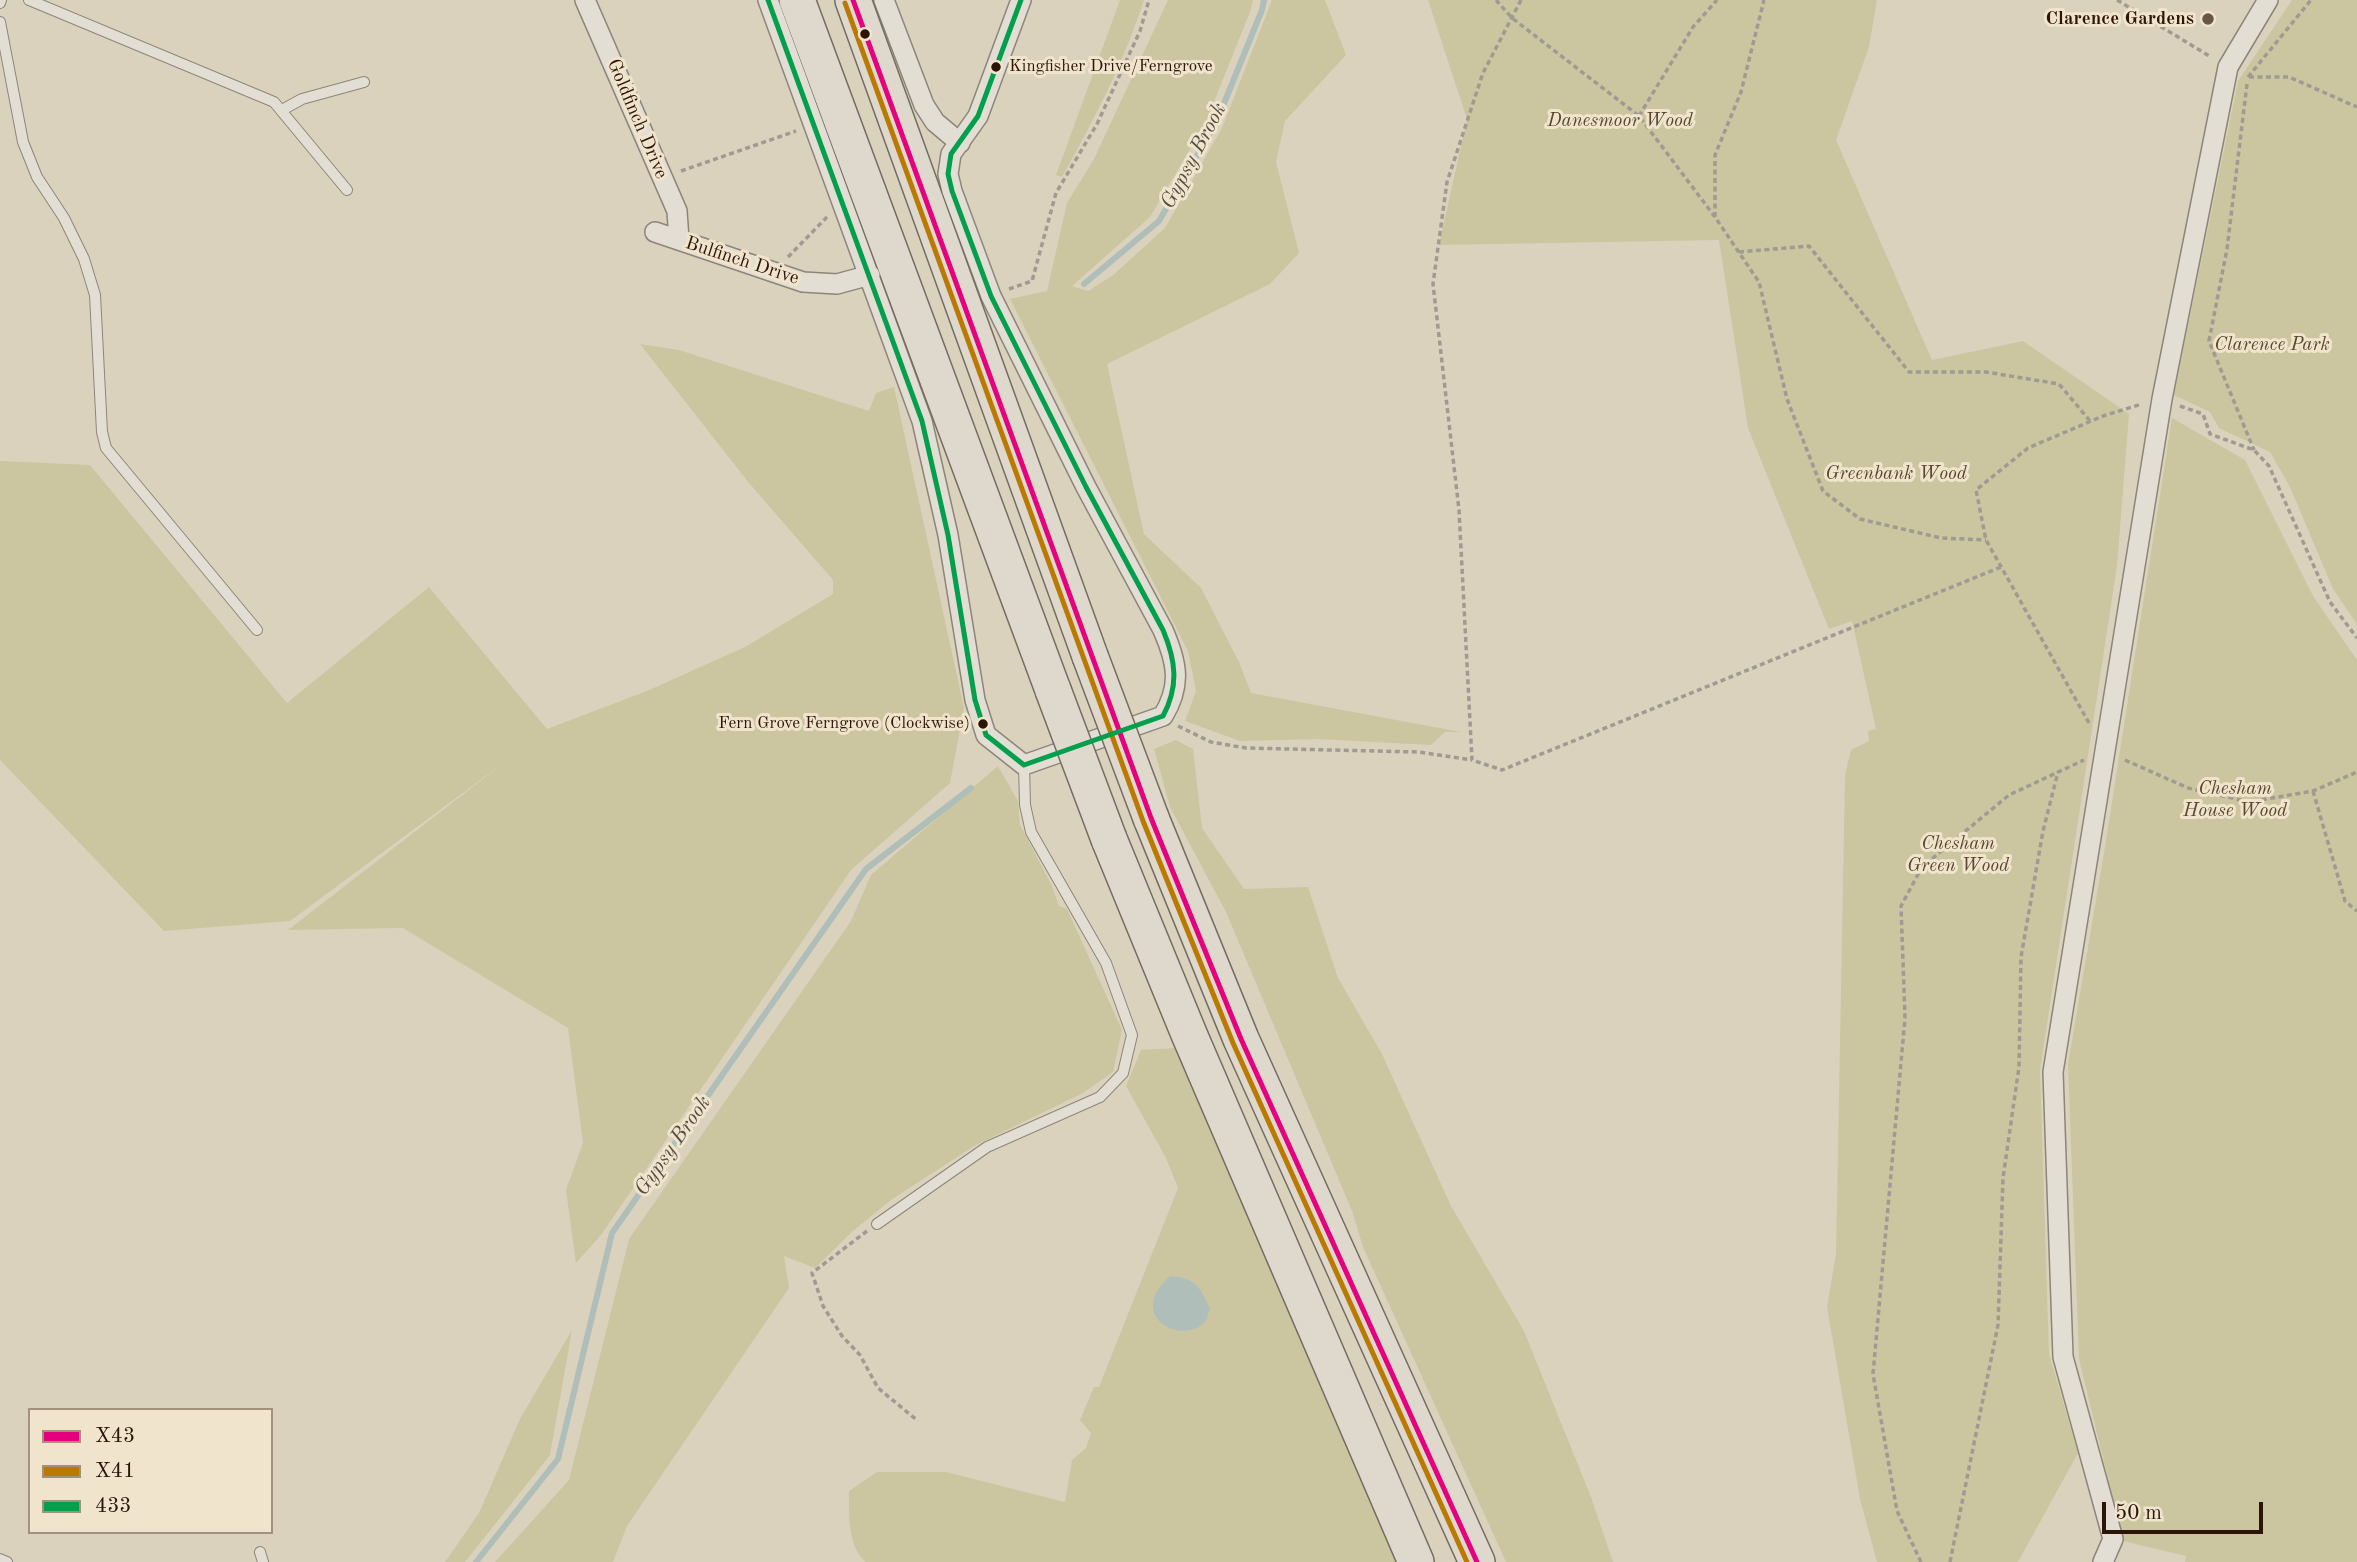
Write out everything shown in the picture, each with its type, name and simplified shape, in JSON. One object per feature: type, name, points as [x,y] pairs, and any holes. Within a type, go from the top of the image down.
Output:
[{"type":"highway","points":[[797,0],[1109,839],[1200,1060],[1416,1562]]},
{"type":"highway","points":[[853,0],[1151,818],[1241,1038],[1477,1562]]},
{"type":"street","name":"Goldfinch Drive","points":[[585,0],[677,211],[679,240]]},
{"type":"street","points":[[768,0],[922,421],[948,535],[975,701],[986,734],[1024,765],[1163,716],[1174,699],[1176,673],[1173,655],[990,296],[948,174],[951,154],[978,116],[1021,0]]},
{"type":"street","points":[[884,0],[924,105],[935,122],[960,143]]},
{"type":"street","points":[[2103,1562],[2113,1539],[2063,1357],[2053,1072],[2162,399],[2228,67],[2268,0]]},
{"type":"street","name":"Bulfinch Drive","points":[[655,232],[803,282],[837,284],[870,275]]},
{"type":"lane","points":[[29,0],[268,99],[282,110],[347,190]]},
{"type":"lane","points":[[0,22],[23,142],[37,177],[64,218],[84,259],[94,295],[102,432],[106,448],[257,630]]},
{"type":"lane","points":[[282,110],[302,99],[365,82]]},
{"type":"lane","points":[[877,1224],[987,1147],[1100,1097],[1123,1073],[1132,1035],[1106,963],[1031,832],[1025,805],[1024,765]]},
{"type":"lane","points":[[0,1559],[7,1562]]},
{"type":"path","points":[[990,296],[1032,281],[1056,192],[1097,124],[1140,31],[1149,0]]},
{"type":"path","points":[[1496,0],[1512,18],[1639,116],[1715,217],[1759,282],[1787,399],[1823,492],[1860,519],[1941,538],[1986,540]]},
{"type":"path","points":[[1472,760],[1459,510],[1433,284],[1447,182],[1483,73],[1521,0]]},
{"type":"path","points":[[1639,116],[1692,27],[1717,0]]},
{"type":"path","points":[[1715,217],[1715,155],[1741,92],[1764,0]]},
{"type":"path","points":[[2117,0],[2228,67],[2248,76],[2289,76],[2357,107]]},
{"type":"path","points":[[2311,0],[2248,76],[2227,249],[2209,341],[2254,450],[2269,466],[2330,602],[2357,638]]},
{"type":"path","points":[[663,178],[814,125]]},
{"type":"path","points":[[781,274],[786,259],[829,214],[845,209]]},
{"type":"path","points":[[1739,252],[1809,246],[1909,372],[1986,372],[2059,384],[2090,421]]},
{"type":"path","points":[[2254,450],[2210,435],[2203,414],[2162,399],[2090,421],[2028,447],[1976,490],[1986,540],[2105,751],[2188,788],[2249,802],[2313,791],[2357,772]]},
{"type":"path","points":[[1163,716],[1185,731],[1211,742],[1246,748],[1418,751],[1472,760],[1502,770],[2001,567]]},
{"type":"path","points":[[1921,1562],[1898,1511],[1873,1374],[1905,1018],[1901,906],[1922,867],[2009,795],[2105,751]]},
{"type":"path","points":[[1950,1562],[1998,1325],[2003,1178],[2019,1067],[2021,957],[2043,831],[2058,772]]},
{"type":"path","points":[[2313,791],[2345,901],[2357,911]]},
{"type":"path","points":[[877,1224],[812,1273],[823,1306],[842,1336],[860,1355],[877,1388],[918,1421]]},
{"type":"green space","points":[[1120,0],[1144,0],[1118,68],[1097,112],[1062,177],[1056,175]]},
{"type":"green space","points":[[1168,0],[1253,0],[1205,124],[1150,217],[1072,286],[1088,291],[1112,276],[1165,228],[1222,128],[1272,0],[1325,0],[1346,55],[1285,121],[1276,162],[1299,253],[1270,284],[1107,364],[1144,534],[1201,588],[1239,662],[1251,693],[1461,732],[1445,732],[1431,745],[1318,739],[1240,741],[1185,721],[1196,691],[1188,651],[1010,299],[1047,291],[1067,203],[1094,159]]},
{"type":"green space","points":[[1428,0],[1877,0],[1869,47],[1836,140],[1932,360],[2023,341],[2129,414],[2117,566],[2040,1070],[2049,1354],[2078,1453],[2018,1562],[1877,1562],[1860,1499],[1827,1307],[1836,1254],[1845,775],[1851,750],[1869,741],[1868,731],[1876,729],[1852,621],[1829,629],[1748,428],[1719,240],[1439,245],[1467,119]]},
{"type":"green space","name":"Clarence Park","points":[[2292,0],[2357,0],[2357,624],[2333,589],[2290,487],[2270,452],[2219,428],[2210,412],[2174,395],[2238,81]]},
{"type":"green space","points":[[640,344],[679,350],[869,411],[876,393],[894,387],[964,708],[950,783],[851,870],[601,1235],[576,1263],[566,1190],[583,1143],[568,1028],[403,928],[288,930],[506,761],[290,921],[164,931],[0,760],[0,461],[90,465],[287,703],[429,587],[547,729],[647,691],[745,647],[833,594],[833,580],[749,483]]},
{"type":"green space","name":"Chesham House Wood","points":[[2172,418],[2245,460],[2313,596],[2357,660],[2357,1562],[2185,1562],[2186,1556],[2123,1541],[2079,1359],[2068,1064]]},
{"type":"green space","points":[[1176,740],[1193,749],[1202,828],[1244,889],[1308,887],[1338,978],[1382,1054],[1451,1206],[1524,1331],[1591,1497],[1613,1562],[1506,1562],[1363,1247],[1352,1211],[1226,912],[1170,807],[1154,749]]},
{"type":"green space","points":[[998,766],[1018,801],[1020,825],[1052,886],[1059,906],[1067,909],[1122,1030],[1113,1072],[1083,1093],[974,1146],[891,1200],[853,1231],[815,1268],[784,1256],[789,1288],[627,1526],[613,1562],[495,1562],[569,1480],[629,1239],[851,921],[871,875]]},
{"type":"green space","points":[[1175,1048],[1398,1562],[866,1562],[855,1548],[852,1538],[849,1491],[877,1472],[946,1472],[1065,1502],[1072,1460],[1086,1448],[1091,1433],[1080,1420],[1094,1387],[1099,1387],[1178,1188],[1166,1158],[1126,1086],[1141,1050]]},
{"type":"green space","points":[[572,1330],[550,1455],[465,1562],[445,1562],[479,1513],[520,1419]]},
{"type":"shaded area","points":[[1170,1276],[1186,1279],[1196,1285],[1203,1295],[1210,1309],[1203,1324],[1182,1331],[1161,1323],[1153,1304],[1158,1291]]},
{"type":"waterway","name":"Gypsy Brook","points":[[1084,284],[1159,221],[1216,123],[1264,0]]},
{"type":"waterway","name":"Gypsy Brook","points":[[476,1562],[558,1459],[612,1233],[866,869],[971,788]]},
{"type":"transit line","name":"433","points":[[768,0],[922,421],[948,535],[975,700],[986,735],[1024,765],[1163,716],[1172,694],[1174,673],[1171,652],[1163,630],[1086,487],[991,296],[948,174],[951,154],[978,116],[1021,0]]},
{"type":"transit line","name":"X43","points":[[853,0],[1151,818],[1241,1039],[1477,1562]]},
{"type":"transit line","name":"X41","points":[[845,3],[1143,821],[1233,1043],[1467,1562]]},
{"type":"place","name":"Clarence Gardens","points":[[2208,19]]},
{"type":"place","name":"Kingfisher Drive/Ferngrove","points":[[996,67]]},
{"type":"place","name":"Fern Grove Ferngrove (Clockwise)","points":[[983,724]]},
{"type":"park label","name":"Danesmoor Wood","points":[[1620,121]]},
{"type":"park label","name":"Greenbank Wood","points":[[1896,474]]},
{"type":"park label","name":"Chesham Green Wood","points":[[1958,855]]}]
